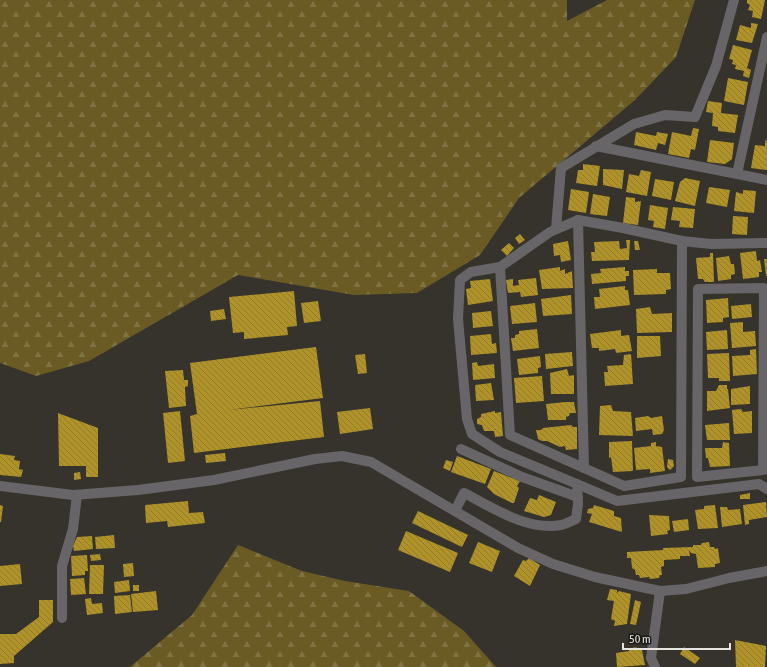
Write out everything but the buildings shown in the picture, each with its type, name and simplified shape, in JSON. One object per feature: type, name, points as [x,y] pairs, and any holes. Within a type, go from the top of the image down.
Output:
[{"type":"street","points":[[556,228],[561,168],[634,124],[665,115],[695,117],[716,66],[734,0]]},
{"type":"street","points":[[737,174],[767,37]]},
{"type":"street","points":[[596,146],[767,180]]},
{"type":"street","points":[[578,220],[584,468]]},
{"type":"street","points":[[767,243],[711,244],[682,241],[578,220],[556,228],[500,267],[471,272],[460,280],[458,319],[467,419],[472,434],[500,452],[617,501],[759,484],[767,489]]},
{"type":"street","points":[[500,267],[510,435],[624,486],[682,477],[682,241]]},
{"type":"street","points":[[764,288],[765,470],[697,477],[698,289],[764,288]]},
{"type":"street","points":[[461,449],[522,477],[578,497]]},
{"type":"street","points":[[0,486],[77,495],[138,490],[214,480],[315,459],[342,456],[371,462],[518,548],[553,564],[595,577],[660,591],[686,589],[729,578],[767,571]]},
{"type":"street","points":[[455,511],[464,493],[525,524],[542,526],[563,525],[576,519],[578,504],[577,484]]},
{"type":"street","points":[[62,618],[62,566],[73,529],[77,495]]},
{"type":"street","points":[[655,667],[651,658],[660,591]]},
{"type":"green space","points":[[0,0],[567,0],[567,21],[607,0],[695,0],[676,57],[635,100],[519,198],[480,255],[417,293],[354,295],[238,275],[89,361],[36,376],[0,363]]},
{"type":"green space","points":[[238,545],[302,571],[345,581],[409,591],[464,631],[496,667],[130,667],[192,615]]}]
